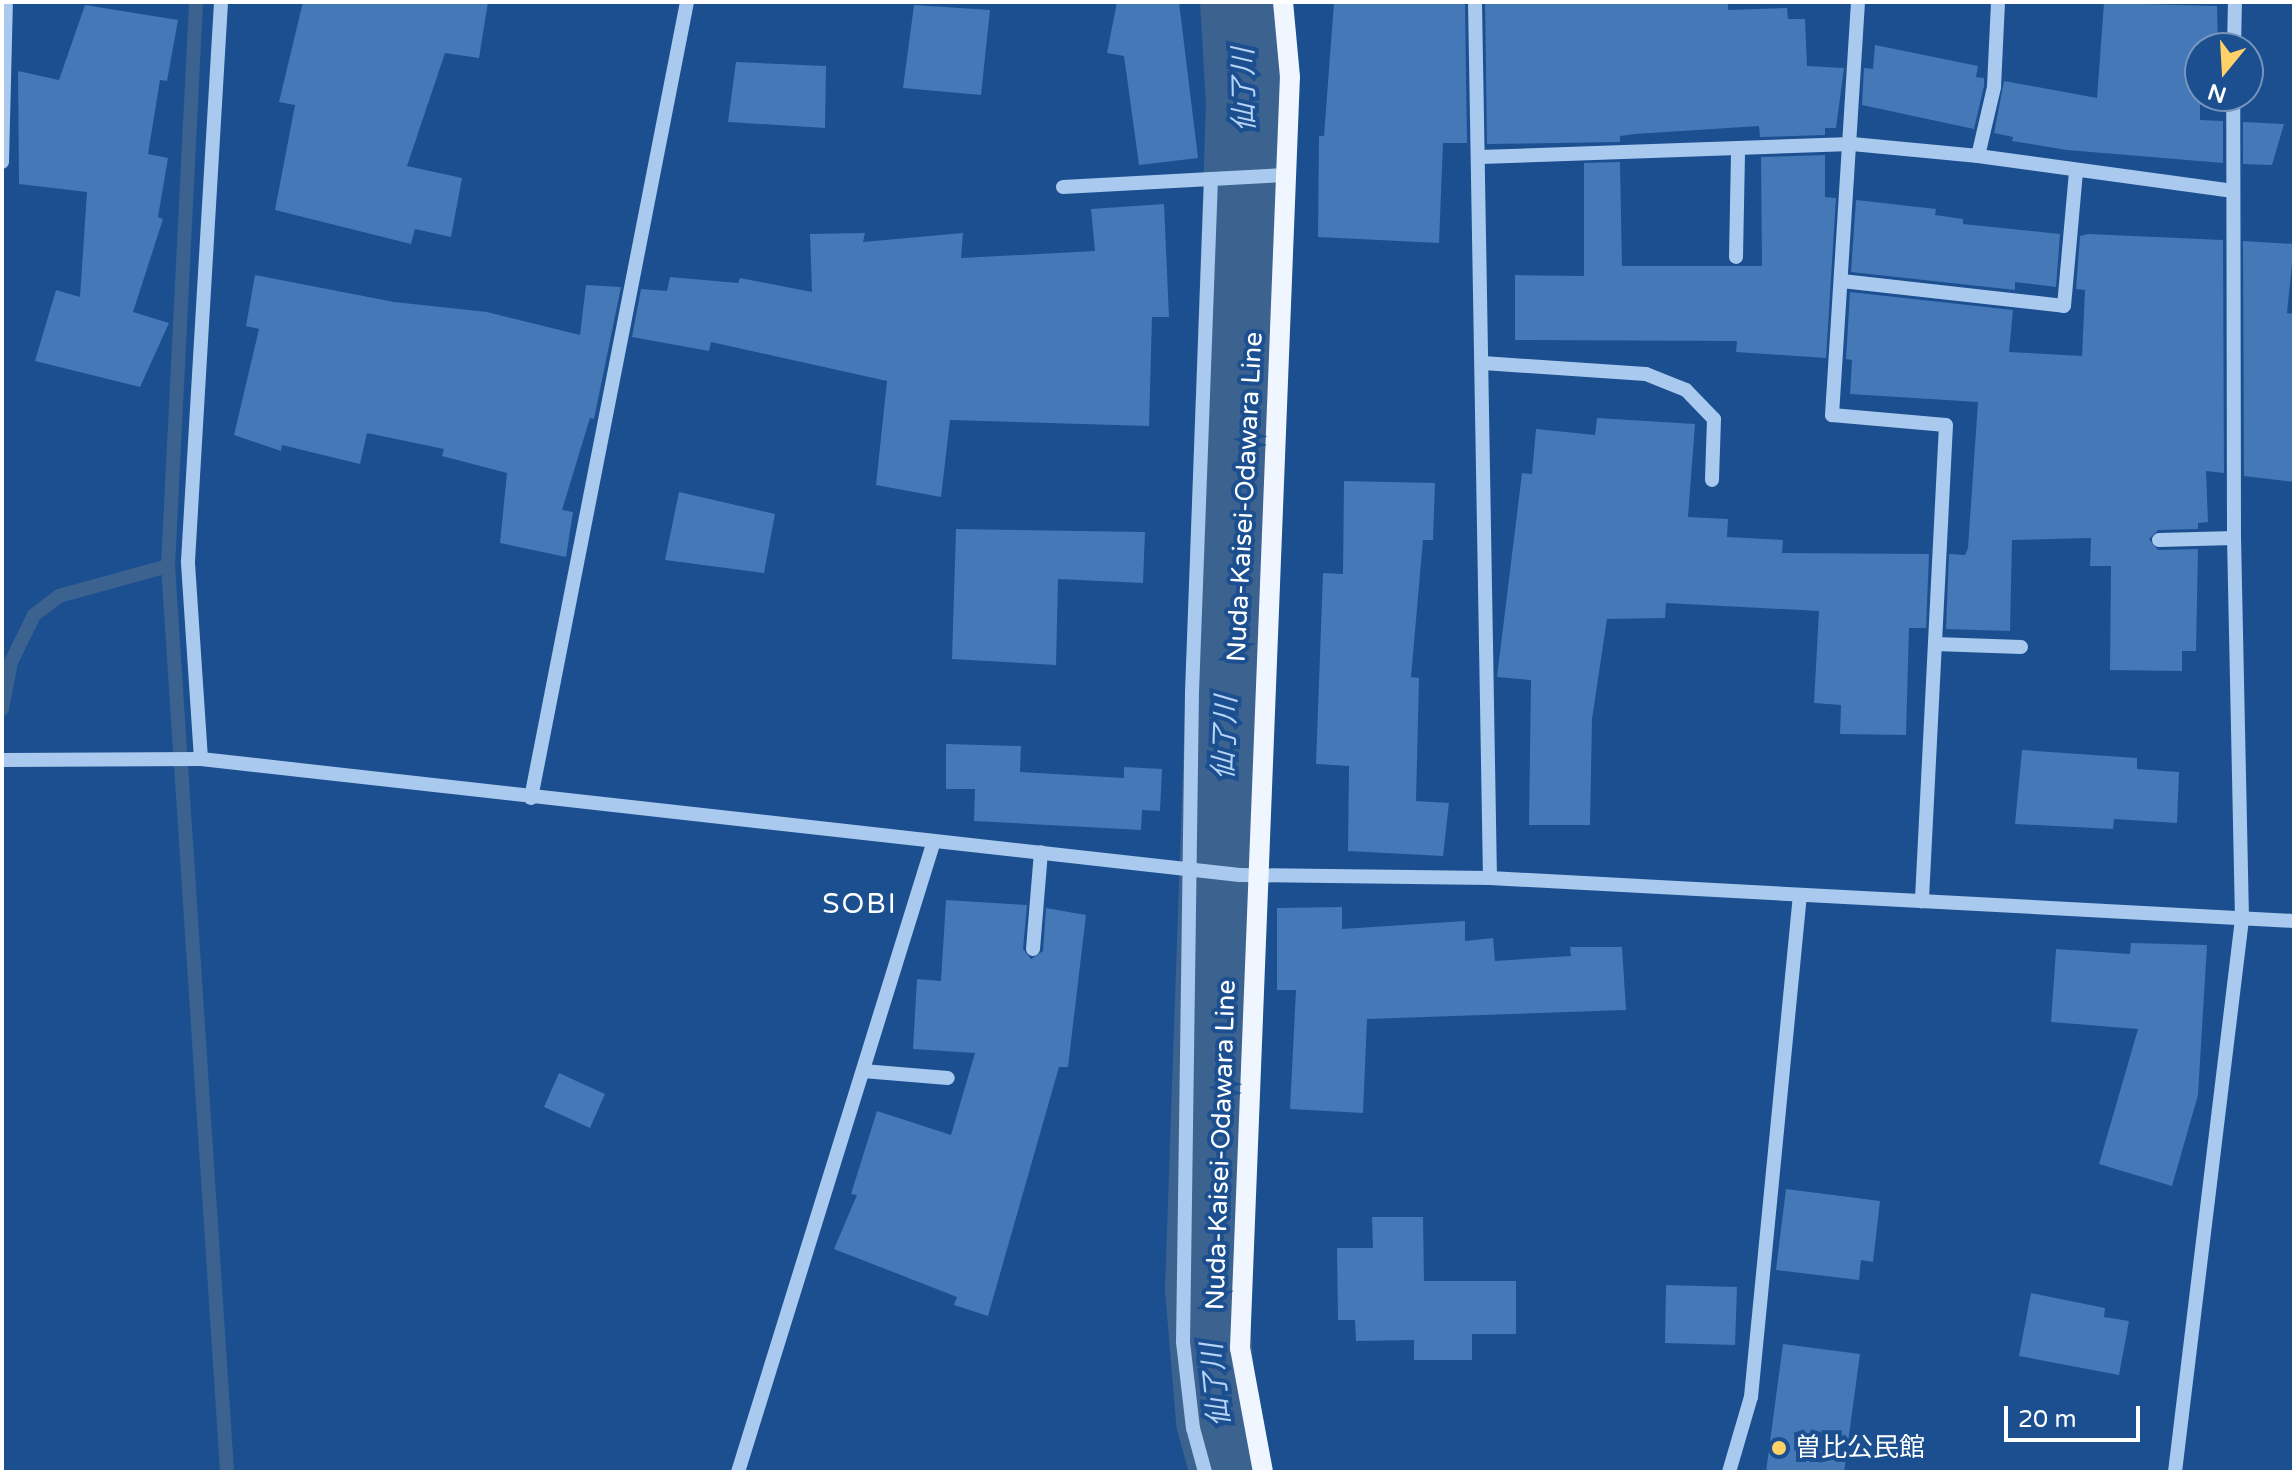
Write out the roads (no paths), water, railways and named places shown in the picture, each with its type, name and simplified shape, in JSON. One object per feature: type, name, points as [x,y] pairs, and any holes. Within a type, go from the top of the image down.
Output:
[{"type":"main road","name":"Nuda-Kaisei-Odawara Line","points":[[1263,1472],[1240,1348],[1248,875],[1276,175],[1290,77],[1283,2]]},
{"type":"street","points":[[2,162],[6,2]]},
{"type":"street","points":[[201,759],[188,561],[221,2]]},
{"type":"street","points":[[531,798],[687,2]]},
{"type":"street","points":[[1475,2],[1490,878]]},
{"type":"street","points":[[1858,2],[1852,144],[1832,415],[1946,425],[1922,901]]},
{"type":"street","points":[[1978,156],[1994,87],[1998,2]]},
{"type":"street","points":[[2234,32],[2235,2]]},
{"type":"street","points":[[2175,1472],[2242,919],[2234,538],[2233,112]]},
{"type":"street","points":[[1480,157],[1852,144],[1978,156],[2076,172],[2232,191]]},
{"type":"street","points":[[1736,257],[1738,148]]},
{"type":"street","points":[[1842,281],[2064,306],[2076,172]]},
{"type":"street","points":[[1063,187],[1276,175]]},
{"type":"street","points":[[1205,1472],[1193,1428],[1183,1342],[1189,868],[1214,178]]},
{"type":"street","points":[[1483,363],[1646,374],[1686,390],[1714,419],[1712,480]]},
{"type":"street","points":[[2159,540],[2234,538]]},
{"type":"street","points":[[1935,644],[2021,647]]},
{"type":"street","points":[[2,760],[201,759],[933,844],[1041,852],[1248,875],[1490,878],[2294,921]]},
{"type":"street","points":[[738,1472],[933,844]]},
{"type":"street","points":[[1033,949],[1041,852]]},
{"type":"street","points":[[1729,1472],[1751,1397],[1800,895]]},
{"type":"street","points":[[863,1071],[948,1078]]},
{"type":"waterway","points":[[196,2],[168,566],[227,1472]]},
{"type":"waterway","name":"仙了川","points":[[1231,1472],[1217,1420],[1206,1289],[1247,105],[1241,2]]},
{"type":"waterway","points":[[2,709],[11,662],[34,615],[59,596],[168,566]]},
{"type":"place","name":"曽比公民館","points":[[1779,1448]]},
{"type":"district","name":"SOBI","points":[[860,904]]}]
